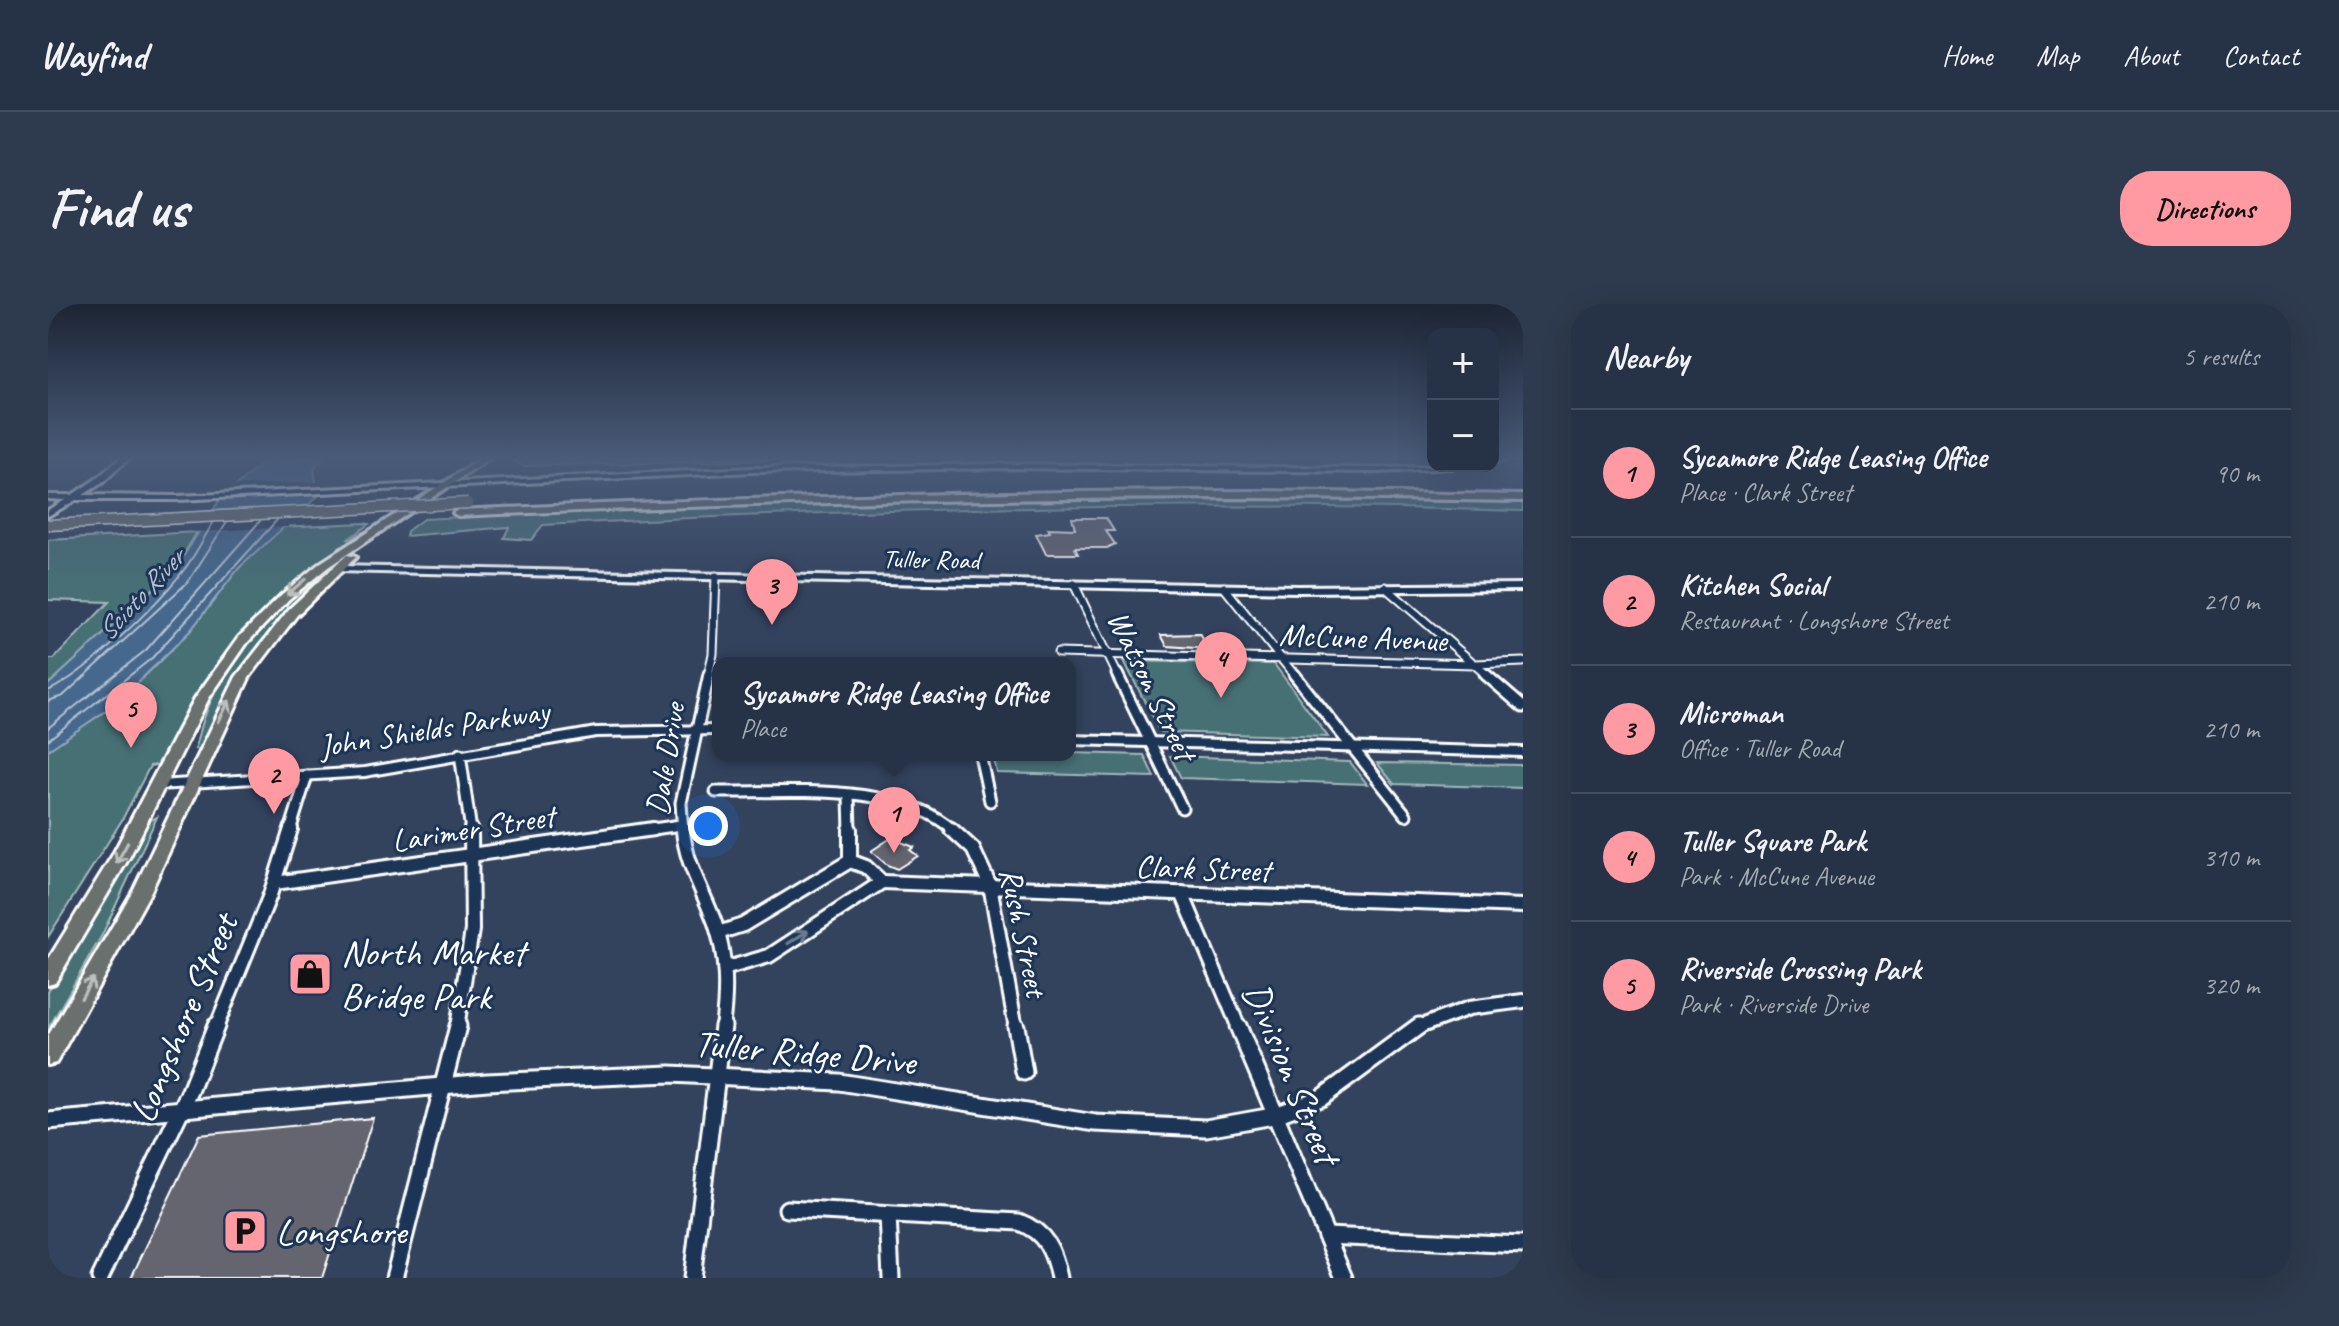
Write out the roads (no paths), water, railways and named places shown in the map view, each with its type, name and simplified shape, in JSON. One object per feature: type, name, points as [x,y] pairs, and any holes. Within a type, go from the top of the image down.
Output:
[{"type":"highway","points":[[48,525],[459,503]]},
{"type":"highway","points":[[48,536],[660,503]]},
{"type":"main road","points":[[48,514],[66,503]]},
{"type":"main road","points":[[48,977],[159,785],[202,698],[243,640],[302,582],[352,545],[367,539],[417,503]]},
{"type":"main road","points":[[48,1056],[142,891],[243,677],[281,625],[367,544],[367,539]]},
{"type":"main road","name":"Tuller Road","points":[[337,569],[1224,587],[1523,587]]},
{"type":"main road","name":"John Shields Parkway","points":[[159,785],[378,770],[567,735],[712,730]]},
{"type":"main road","points":[[1076,740],[1523,752]]},
{"type":"street","name":"Dale Drive","points":[[692,1278],[728,999],[727,968],[718,933],[694,879],[681,825],[681,803],[716,638],[713,596],[716,576]]},
{"type":"street","name":"Watson Street","points":[[1074,584],[1182,808]]},
{"type":"street","points":[[1224,587],[1406,815]]},
{"type":"street","points":[[1385,587],[1523,707]]},
{"type":"street","name":"McCune Avenue","points":[[1058,653],[1475,664],[1523,662]]},
{"type":"street","points":[[394,1278],[443,1085],[472,919],[473,855],[460,754]]},
{"type":"street","points":[[981,761],[990,801]]},
{"type":"street","name":"Longshore Street","points":[[100,1278],[182,1109],[275,883],[307,776]]},
{"type":"street","name":"Rush Street","points":[[716,792],[849,796],[896,802],[940,820],[975,850],[990,885],[1024,1072]]},
{"type":"street","points":[[849,796],[850,861]]},
{"type":"street","name":"Larimer Street","points":[[275,883],[681,825]]},
{"type":"street","points":[[727,968],[769,956],[882,882],[866,867],[850,861]]},
{"type":"street","points":[[718,933],[743,925],[850,861]]},
{"type":"street","name":"Clark Street","points":[[882,882],[1523,906]]},
{"type":"street","name":"Division Street","points":[[1182,893],[1344,1278]]},
{"type":"street","name":"Tuller Ridge Drive","points":[[48,1121],[443,1085],[610,1074],[719,1075],[909,1090],[1080,1122],[1137,1127],[1210,1127],[1275,1116],[1334,1091],[1390,1045],[1431,1020],[1464,1009],[1523,1001]]},
{"type":"street","points":[[787,1209],[1024,1223],[1050,1245],[1059,1278]]},
{"type":"street","points":[[888,1215],[891,1278]]},
{"type":"street","points":[[1326,1236],[1523,1245]]},
{"type":"water","points":[[217,503],[310,503],[239,568],[190,631],[117,703],[48,750],[48,685],[175,569]]},
{"type":"place","name":"Microman","points":[[772,625]]},
{"type":"place","name":"Tuller Square Park","points":[[1221,698]]},
{"type":"place","name":"Riverside Crossing Park","points":[[131,748]]},
{"type":"place","name":"Kitchen Social","points":[[274,814]]},
{"type":"place","name":"Sycamore Ridge Leasing Office","points":[[894,853]]},
{"type":"place","name":"North Market Bridge Park","points":[[310,974]]},
{"type":"place","name":"Longshore","points":[[245,1231]]},
{"type":"water label","name":"Scioto River","points":[[140,594]]}]
